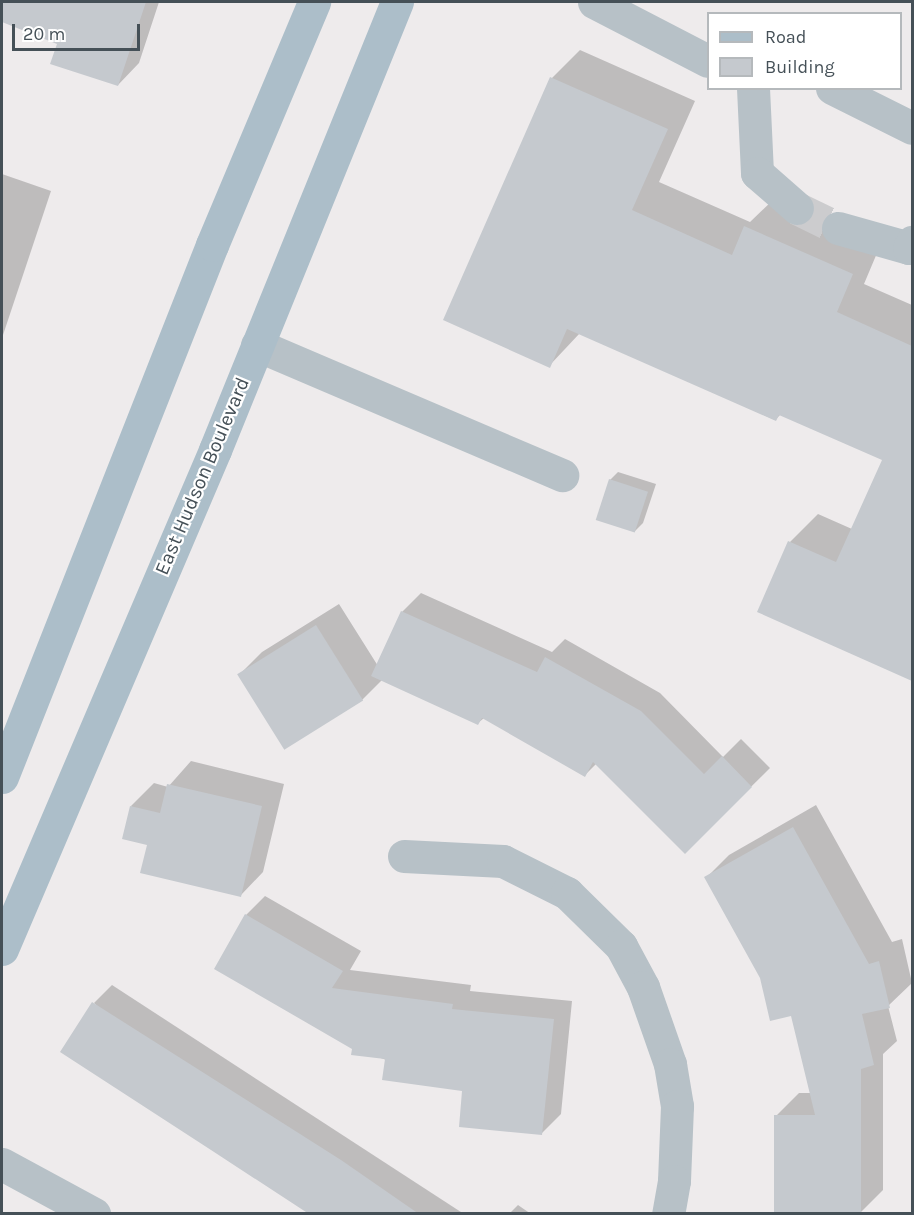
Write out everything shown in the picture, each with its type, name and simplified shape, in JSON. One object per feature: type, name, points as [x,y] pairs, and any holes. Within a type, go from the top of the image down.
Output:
[{"type":"main road","points":[[2,777],[212,245],[314,2]]},
{"type":"main road","name":"East Hudson Boulevard","points":[[2,948],[257,345],[397,2]]},
{"type":"street","points":[[594,2],[707,60]]},
{"type":"street","points":[[753,90],[757,173],[797,208]]},
{"type":"street","points":[[836,90],[912,128]]},
{"type":"street","points":[[838,228],[909,248],[912,242]]},
{"type":"street","points":[[257,345],[562,475]]},
{"type":"street","points":[[404,856],[503,861],[567,893],[621,946],[643,987],[670,1064],[677,1106],[674,1181],[668,1214]]},
{"type":"street","points":[[2,1164],[94,1214]]},
{"type":"building","points":[[2,2],[146,2],[118,86],[50,64],[57,44],[2,22]]},
{"type":"building","points":[[550,77],[668,129],[632,210],[732,255],[744,226],[853,274],[837,312],[912,346],[912,681],[757,612],[788,541],[836,562],[882,460],[779,415],[776,421],[567,329],[550,368],[443,320]]},
{"type":"building","points":[[609,479],[648,492],[635,533],[596,520]]},
{"type":"building","points":[[401,611],[537,672],[545,657],[641,711],[704,774],[722,756],[752,787],[685,854],[593,762],[585,777],[482,718],[478,725],[371,676]]},
{"type":"building","points":[[316,625],[363,700],[284,750],[237,674]]},
{"type":"building","points":[[167,784],[262,806],[241,897],[140,873],[147,845],[122,839],[130,806],[160,813]]},
{"type":"building","points":[[793,827],[869,964],[879,961],[890,1008],[862,1014],[874,1065],[861,1069],[861,1214],[774,1214],[774,1115],[815,1115],[791,1016],[770,1021],[760,978],[704,877]]},
{"type":"building","points":[[245,914],[343,971],[332,988],[453,1004],[452,1009],[554,1019],[542,1135],[459,1127],[462,1091],[382,1080],[385,1059],[351,1055],[352,1049],[214,969]]},
{"type":"building","points":[[92,1002],[341,1160],[419,1214],[309,1214],[60,1052]]},
{"type":"tunnel","points":[[797,208],[838,228]]}]
